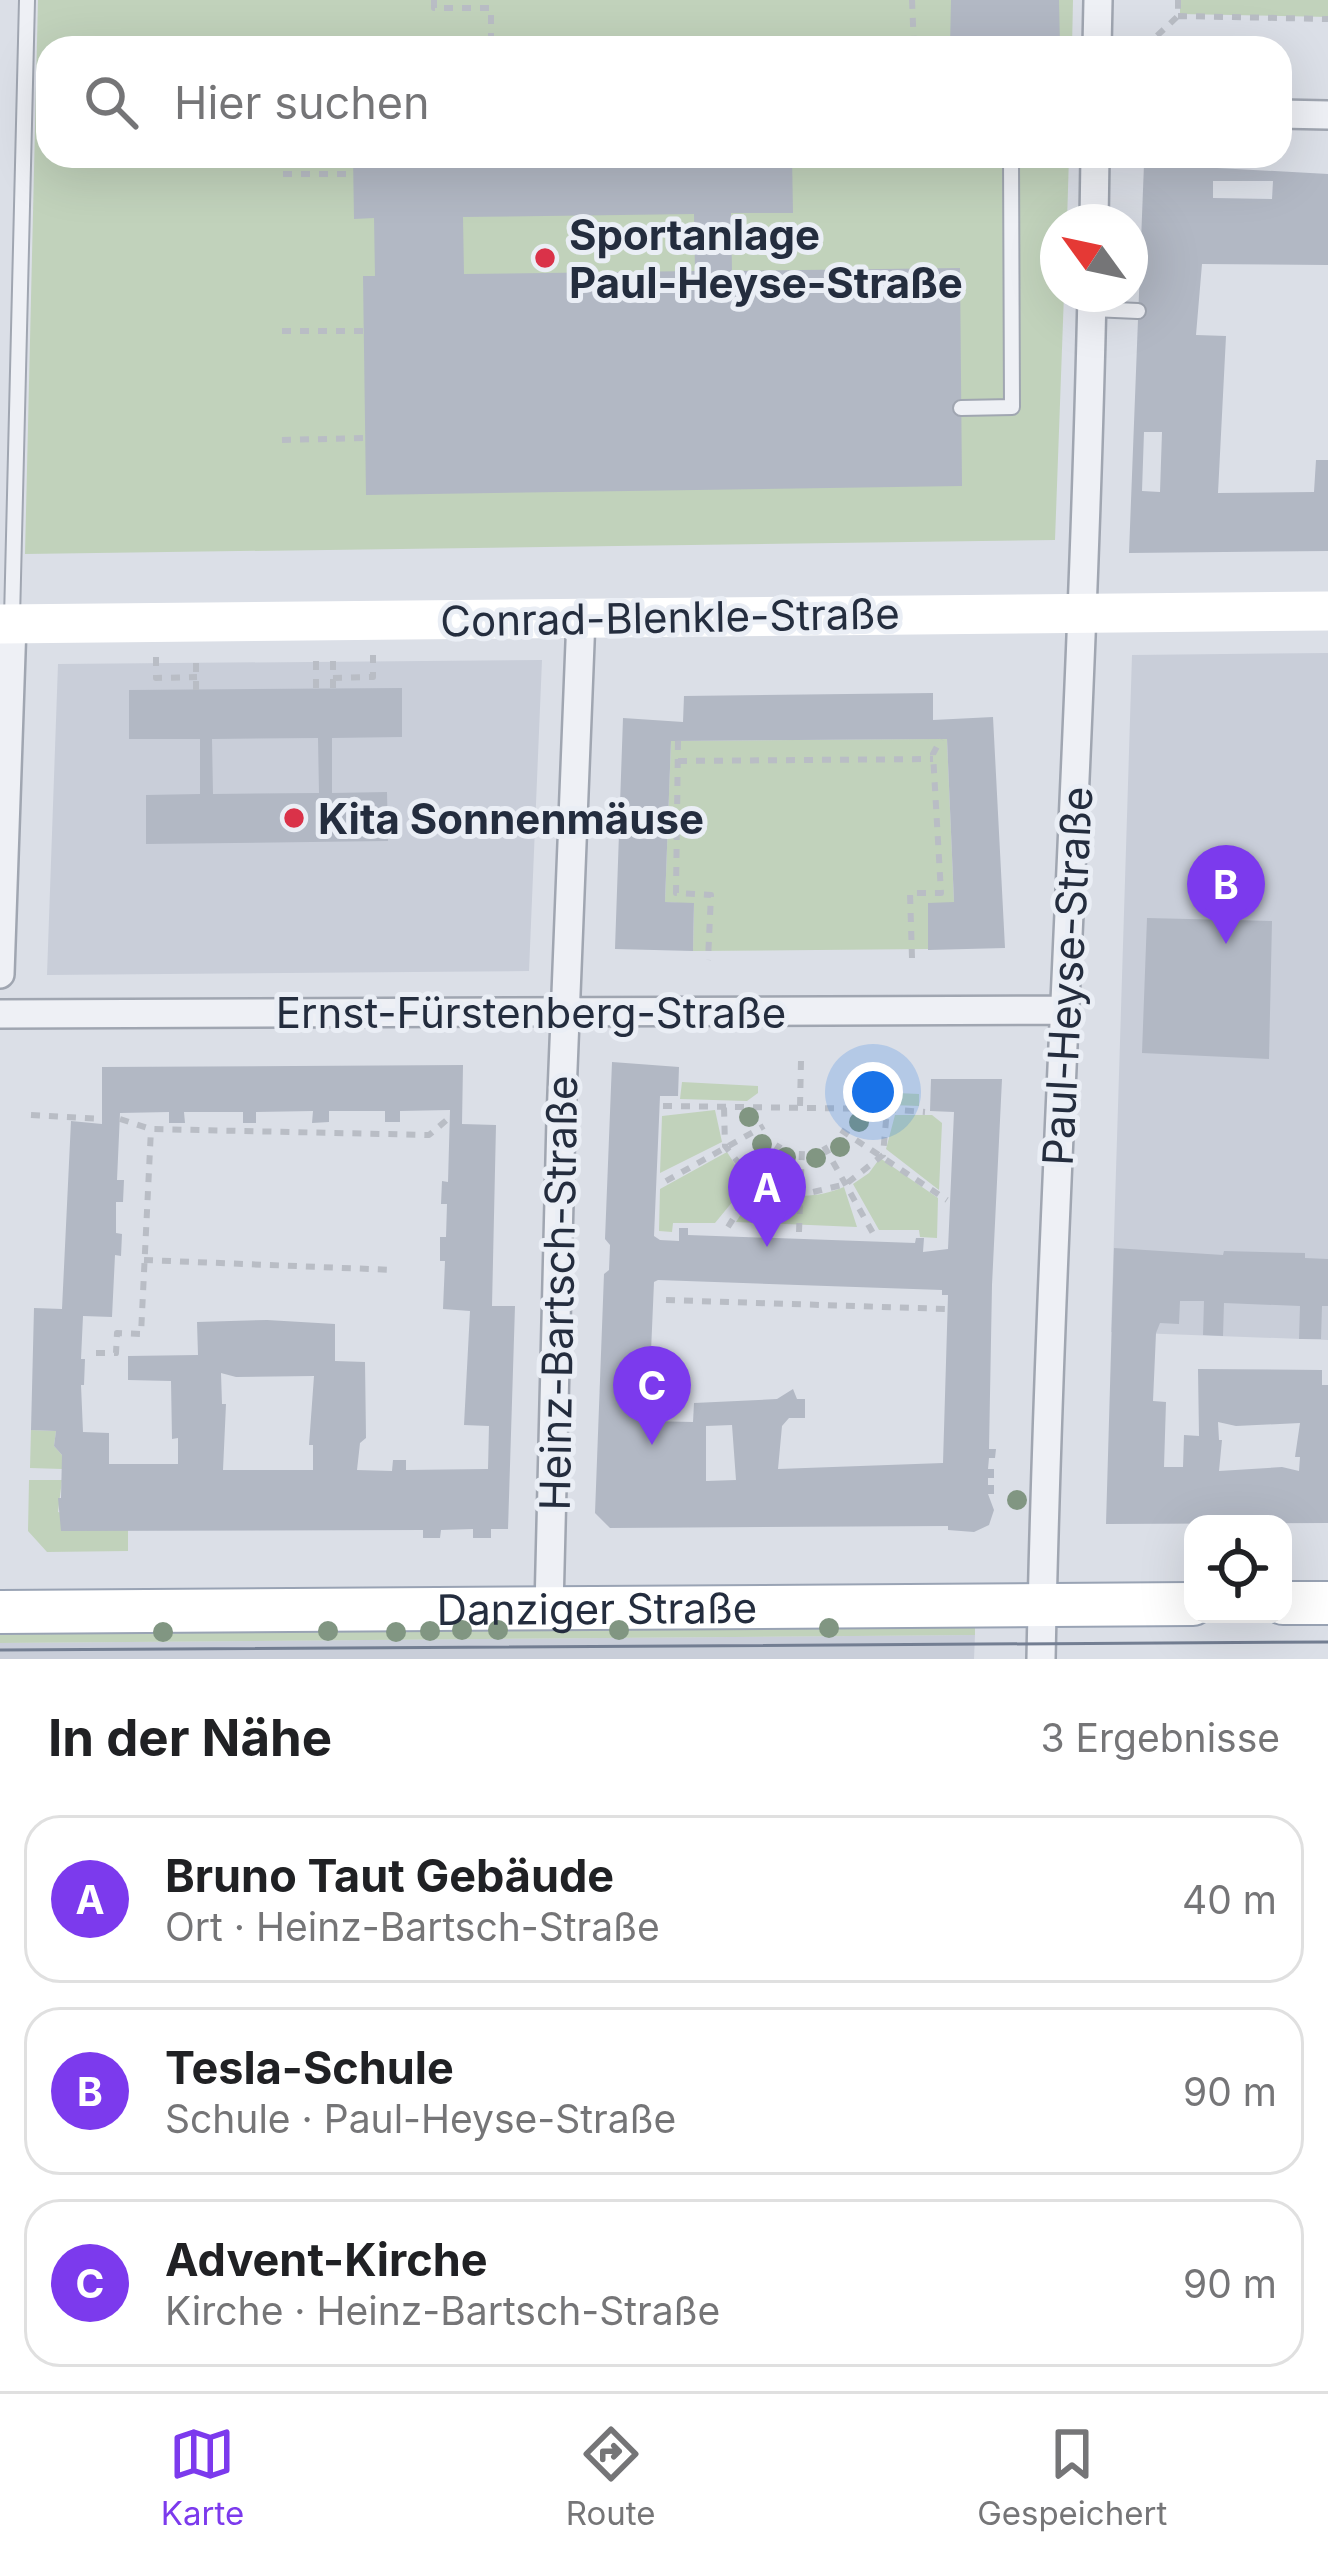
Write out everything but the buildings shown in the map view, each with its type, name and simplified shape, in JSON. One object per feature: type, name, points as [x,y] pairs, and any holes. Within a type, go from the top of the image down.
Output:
[{"type":"main road","points":[[1292,1603],[1328,1603]]},
{"type":"main road","name":"Danziger Straße","points":[[0,1612],[1184,1604]]},
{"type":"street","points":[[1097,36],[1098,0]]},
{"type":"street","points":[[1292,115],[1328,116]]},
{"type":"street","points":[[1094,204],[1095,168]]},
{"type":"street","name":"Paul-Heyse-Straße","points":[[1041,1659],[1063,1010],[1084,615],[1092,312]]},
{"type":"street","name":"Conrad-Blenkle-Straße","points":[[6,624],[1328,611]]},
{"type":"street","name":"Heinz-Bartsch-Straße","points":[[549,1609],[581,618]]},
{"type":"street","points":[[0,974],[6,624]]},
{"type":"street","name":"Ernst-Fürstenberg-Straße","points":[[0,1014],[1063,1010]]},
{"type":"lane","points":[[6,624],[27,0]]},
{"type":"lane","points":[[961,408],[1012,407],[1011,168]]},
{"type":"path","points":[[434,0],[434,8],[491,4],[490,36]]},
{"type":"path","points":[[912,0],[914,36]]},
{"type":"path","points":[[1178,0],[1178,16]]},
{"type":"path","points":[[1157,36],[1178,16],[1328,20]]},
{"type":"path","points":[[283,175],[353,174]]},
{"type":"path","points":[[282,331],[364,331]]},
{"type":"path","points":[[282,440],[365,438]]},
{"type":"path","points":[[333,655],[333,688]]},
{"type":"path","points":[[333,677],[373,677],[373,655]]},
{"type":"path","points":[[196,656],[196,690]]},
{"type":"path","points":[[316,656],[316,688]]},
{"type":"path","points":[[156,657],[156,678],[196,677]]},
{"type":"path","points":[[912,958],[910,893],[941,893],[933,759],[940,739]]},
{"type":"path","points":[[678,741],[676,893],[711,896],[708,960]]},
{"type":"path","points":[[678,761],[933,759]]},
{"type":"path","points":[[800,1106],[801,1061]]},
{"type":"path","points":[[664,1106],[925,1112]]},
{"type":"path","points":[[724,1107],[725,1146],[757,1179],[801,1195],[846,1184],[883,1155],[887,1109]]},
{"type":"path","points":[[32,1115],[103,1119]]},
{"type":"path","points":[[120,1119],[151,1130],[429,1135],[449,1118]]},
{"type":"path","points":[[666,1181],[764,1126]]},
{"type":"path","points":[[96,1353],[116,1353],[117,1333],[141,1334],[151,1130]]},
{"type":"path","points":[[842,1130],[947,1200]]},
{"type":"path","points":[[728,1227],[780,1144]]},
{"type":"path","points":[[824,1146],[874,1235]]},
{"type":"path","points":[[799,1232],[802,1150]]},
{"type":"path","points":[[144,1260],[395,1270]]},
{"type":"path","points":[[666,1300],[947,1309]]},
{"type":"shaded area","points":[[1328,653],[1328,1340],[1111,1332],[1132,655]]},
{"type":"shaded area","name":"Kita Sonnenmäuse","points":[[542,660],[529,971],[47,975],[58,664]]},
{"type":"shaded area","points":[[975,1635],[974,1659],[0,1659],[0,1643]]},
{"type":"green space","name":"Sportanlage Paul-Heyse-Straße","points":[[38,0],[1073,0],[1072,36],[37,36]]},
{"type":"green space","points":[[1180,0],[1328,0],[1328,17],[1180,14]]},
{"type":"green space","name":"Sportanlage Paul-Heyse-Straße","points":[[36,85],[36,168],[1069,168],[1068,204],[1040,204],[1040,312],[1063,312],[1055,540],[25,554]]},
{"type":"green space","points":[[947,739],[954,902],[928,949],[693,951],[694,904],[665,902],[671,741]]},
{"type":"green space","points":[[682,1082],[758,1086],[758,1093],[747,1101],[680,1099]]},
{"type":"green space","points":[[853,1091],[919,1094],[919,1106],[863,1104]]},
{"type":"green space","points":[[715,1110],[722,1142],[660,1173],[662,1116]]},
{"type":"green space","points":[[895,1115],[932,1115],[942,1123],[939,1190],[886,1149]]},
{"type":"green space","points":[[727,1152],[738,1169],[752,1178],[715,1223],[673,1223],[672,1232],[659,1231],[660,1189]]},
{"type":"green space","points":[[880,1158],[938,1198],[937,1238],[920,1237],[919,1230],[879,1230],[853,1184]]},
{"type":"green space","points":[[760,1184],[802,1196],[844,1187],[857,1227],[736,1222]]},
{"type":"green space","points":[[31,1430],[56,1431],[54,1446],[62,1455],[62,1469],[30,1468]]},
{"type":"green space","points":[[29,1480],[62,1480],[58,1512],[128,1530],[128,1551],[47,1552],[28,1531]]},
{"type":"green space","points":[[975,1617],[975,1635],[0,1643],[0,1627]]},
{"type":"tram line","points":[[0,1650],[1328,1642]]},
{"type":"place","name":"Sportanlage Paul-Heyse-Straße","points":[[545,258]]},
{"type":"place","name":"Kita Sonnenmäuse","points":[[294,818]]},
{"type":"place","name":"Tesla-Schule","points":[[1226,944]]},
{"type":"place","name":"Bruno Taut Gebäude","points":[[767,1247]]},
{"type":"place","name":"Advent-Kirche","points":[[652,1445]]}]
